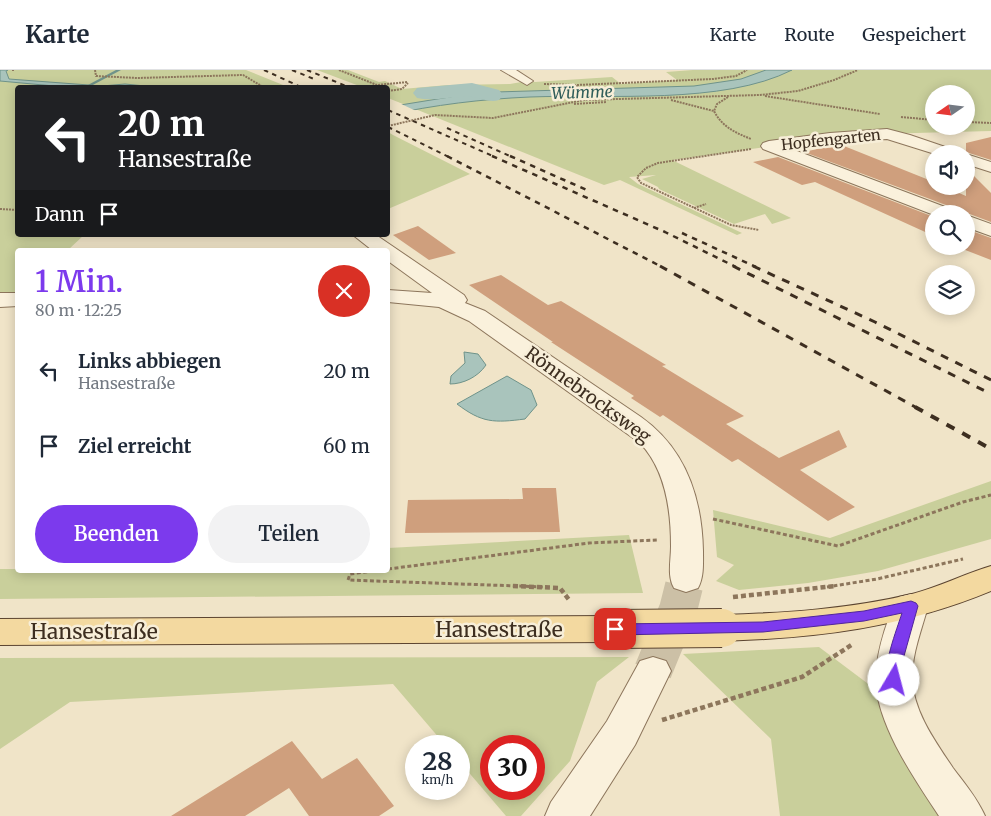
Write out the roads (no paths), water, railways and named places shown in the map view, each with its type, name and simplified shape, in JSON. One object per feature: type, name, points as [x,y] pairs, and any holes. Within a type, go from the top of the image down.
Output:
[{"type":"main road","name":"Hansestraße","points":[[0,632],[615,629],[724,613],[809,623],[864,616],[911,606],[959,591],[991,578]]},
{"type":"street","points":[[507,70],[527,81]]},
{"type":"street","name":"Hopfengarten","points":[[925,145],[887,134],[830,138],[769,146],[925,206]]},
{"type":"street","points":[[975,162],[991,167]]},
{"type":"street","points":[[975,224],[991,230]]},
{"type":"street","name":"Rönnebrocksweg","points":[[366,237],[382,248]]},
{"type":"street","name":"Rönnebrocksweg","points":[[390,254],[632,422],[654,442],[669,462],[679,488],[685,513],[688,539],[686,580]]},
{"type":"street","name":"Rönnebrocksweg","points":[[390,296],[423,298],[445,302],[477,316]]},
{"type":"street","points":[[0,300],[15,299]]},
{"type":"street","points":[[911,606],[896,656],[894,672],[899,707],[918,746],[940,784],[964,816]]},
{"type":"street","points":[[566,816],[621,733],[653,671]]},
{"type":"water","points":[[0,70],[8,70],[6,71],[9,79],[89,85],[43,85],[0,81]]},
{"type":"water","name":"Wümme","points":[[766,70],[792,70],[764,81],[733,89],[699,93],[664,96],[512,98],[440,105],[390,115],[390,107],[468,94],[694,86],[741,79]]},
{"type":"water","points":[[464,352],[478,354],[486,365],[470,379],[450,384],[451,376],[465,363]]},
{"type":"water","points":[[507,376],[531,390],[537,405],[525,419],[489,420],[474,415],[457,404]]},
{"type":"waterway","points":[[90,85],[119,70]]},
{"type":"waterway","points":[[425,93],[472,90],[491,95]]},
{"type":"tunnel","points":[[684,587],[686,580]]},
{"type":"tunnel","points":[[653,671],[678,610],[684,586]]},
{"type":"railway","points":[[264,70],[296,85]]},
{"type":"railway","points":[[292,70],[314,79]]},
{"type":"railway","points":[[307,70],[344,85]]},
{"type":"railway","points":[[390,111],[495,157]]},
{"type":"railway","points":[[390,128],[448,156]]},
{"type":"railway","points":[[447,128],[512,157]]},
{"type":"railway","points":[[448,156],[662,267]]},
{"type":"railway","points":[[492,156],[665,232],[736,267]]},
{"type":"railway","points":[[510,156],[589,191]]},
{"type":"railway","points":[[682,233],[756,267]]},
{"type":"railway","points":[[660,266],[917,408]]},
{"type":"railway","points":[[733,266],[991,394]]},
{"type":"railway","points":[[753,266],[875,322],[991,380]]},
{"type":"railway","points":[[915,407],[991,449]]}]
